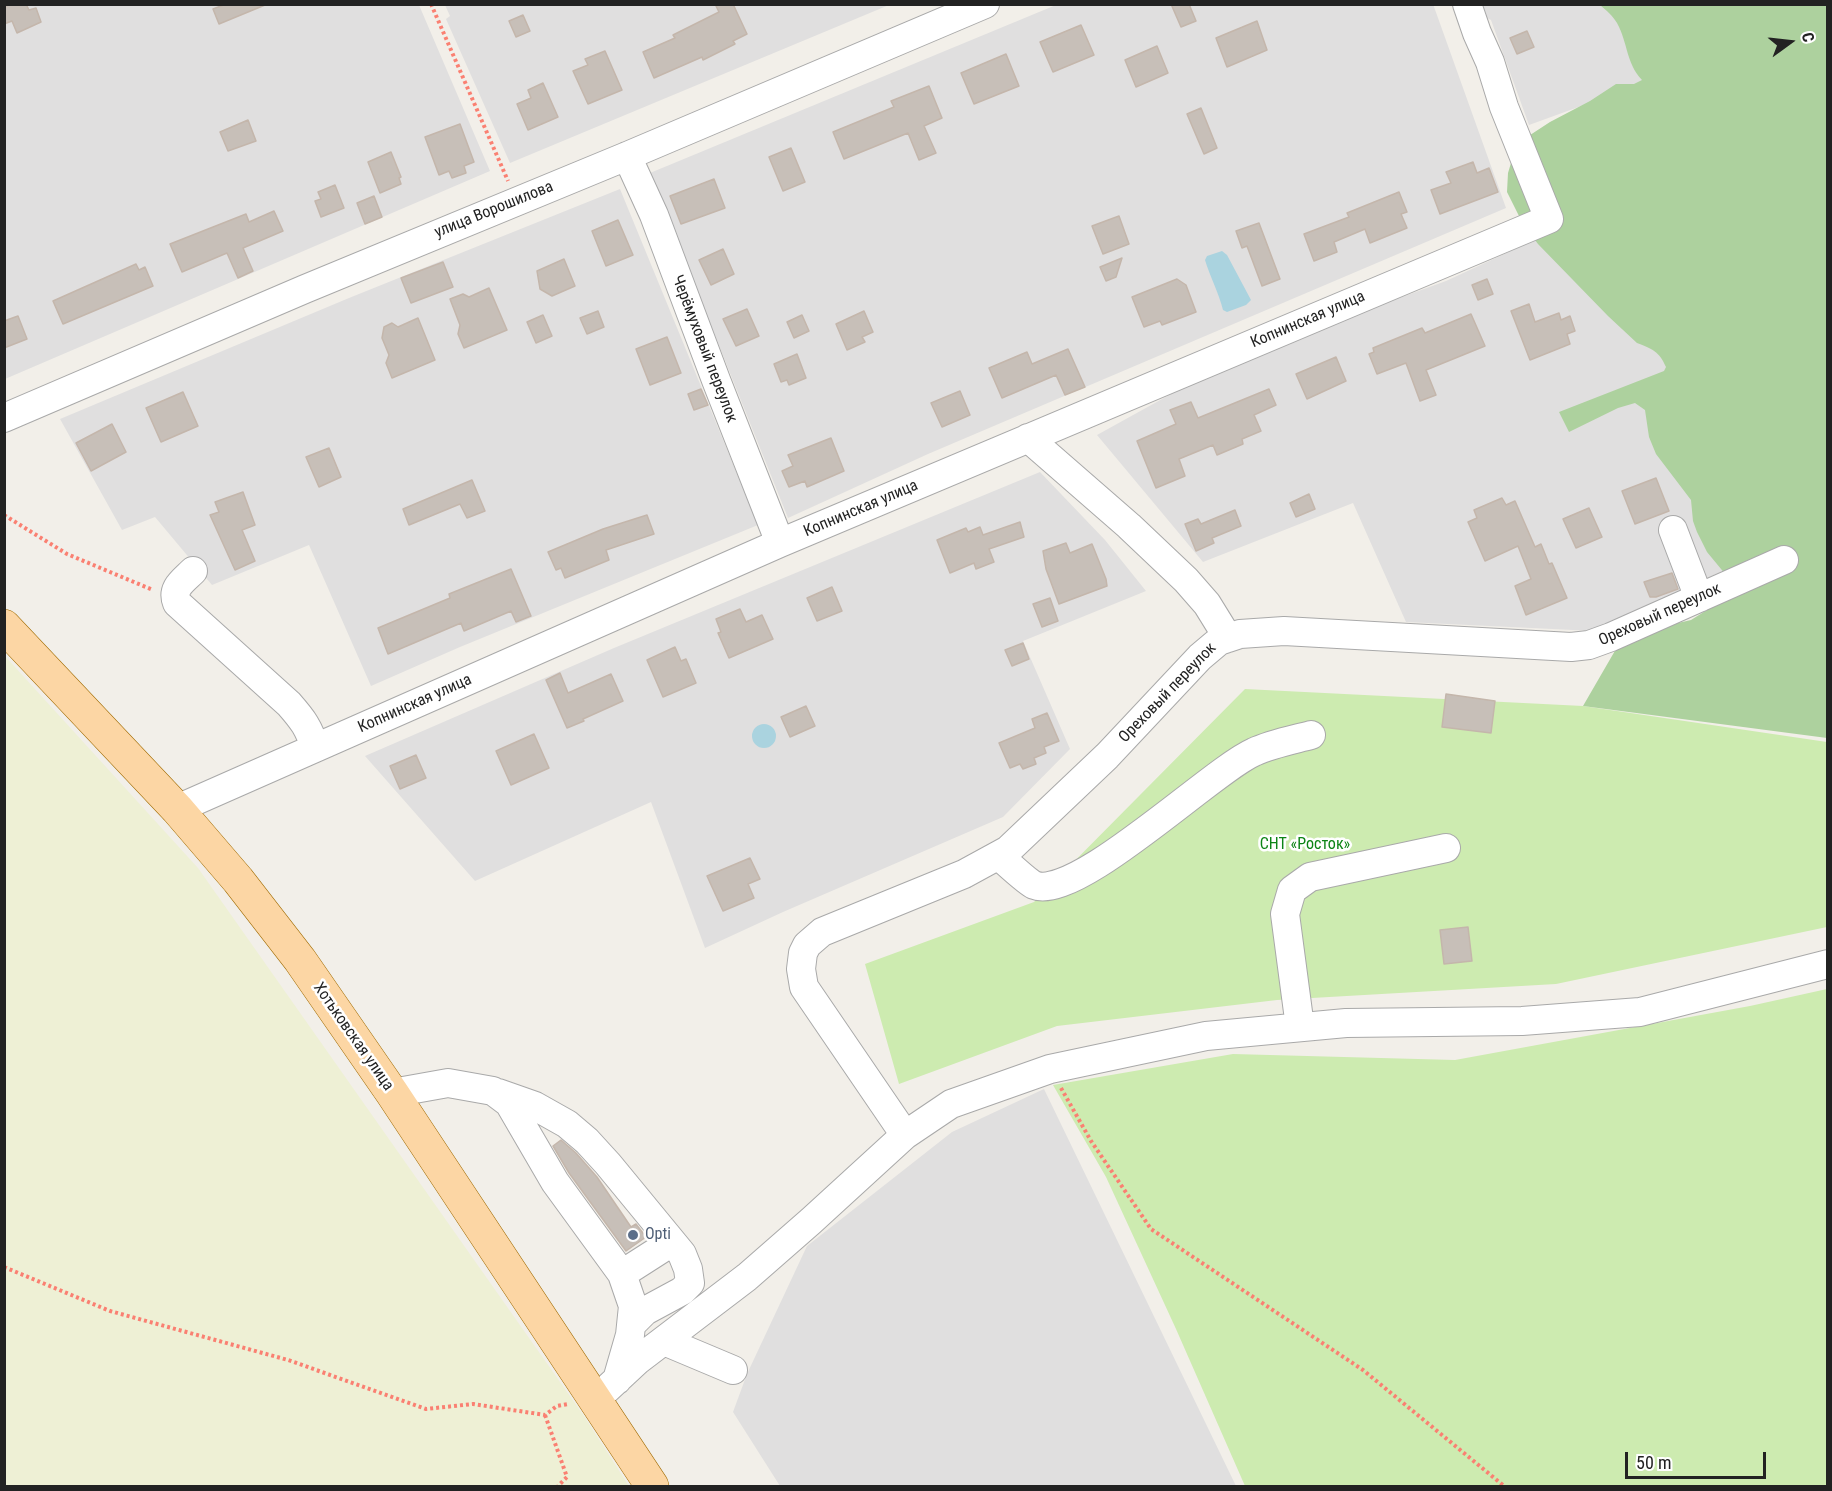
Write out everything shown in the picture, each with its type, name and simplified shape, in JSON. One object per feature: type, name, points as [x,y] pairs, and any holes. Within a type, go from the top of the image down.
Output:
[{"type":"main road","name":"Хотьковская улица","points":[[4,626],[177,809],[238,880],[293,951],[392,1093],[606,1390],[651,1486]]},
{"type":"street","name":"улица Ворошилова","points":[[4,418],[305,289],[627,156],[985,4]]},
{"type":"street","name":"Копнинская улица","points":[[177,809],[780,543],[1549,219],[1504,107],[1490,62],[1467,4]]},
{"type":"street","name":"Черёмуховый переулок","points":[[627,156],[654,215],[780,543]]},
{"type":"street","points":[[1028,438],[1129,526],[1186,580],[1207,604],[1228,638]]},
{"type":"street","points":[[1672,530],[1699,598]]},
{"type":"street","name":"Ореховый переулок","points":[[905,1135],[804,987],[801,969],[802,953],[807,945],[822,932],[843,922],[964,874],[1008,850],[1037,825],[1107,756],[1200,657],[1219,641],[1240,634],[1284,631],[1589,645],[1611,638],[1784,560]]},
{"type":"street","points":[[193,570],[177,588],[174,596],[177,603],[303,719],[315,748]]},
{"type":"street","points":[[999,856],[1035,885],[1058,885],[1142,834],[1253,752],[1311,735]]},
{"type":"street","points":[[1300,1027],[1285,914],[1292,890],[1310,877],[1446,848]]},
{"type":"street","points":[[606,1390],[638,1360],[747,1277],[905,1135],[951,1104],[1050,1069],[1206,1036],[1346,1023],[1522,1021],[1640,1012],[1827,964]]},
{"type":"street","points":[[392,1093],[448,1083],[493,1091],[535,1106],[567,1124],[587,1141],[682,1254],[688,1269],[690,1282],[682,1290],[645,1311],[631,1325]]},
{"type":"street","points":[[493,1091],[509,1103],[555,1182],[622,1274],[633,1306],[630,1335],[606,1390]]},
{"type":"street","points":[[622,1274],[672,1242]]},
{"type":"street","points":[[664,1341],[733,1370]]},
{"type":"path","points":[[431,4],[517,201]]},
{"type":"path","points":[[4,515],[67,554],[159,593],[174,596]]},
{"type":"path","points":[[1050,1069],[1091,1141],[1151,1229],[1363,1370],[1504,1486]]},
{"type":"path","points":[[4,1267],[110,1311],[288,1360],[426,1409],[473,1404],[545,1415],[567,1477],[558,1486]]},
{"type":"shaded area","points":[[1433,4],[1506,208],[928,454],[788,518],[650,173],[1056,5]]},
{"type":"shaded area","points":[[5,5],[419,5],[490,171],[5,379]]},
{"type":"shaded area","points":[[445,5],[889,5],[510,163],[446,19],[450,16]]},
{"type":"shaded area","points":[[1470,5],[1621,5],[1650,81],[1529,125],[1491,20],[1475,12]]},
{"type":"shaded area","points":[[620,189],[758,525],[460,647],[371,686],[309,545],[212,585],[155,517],[122,530],[60,419],[349,298]]},
{"type":"shaded area","points":[[1541,237],[1827,522],[1594,631],[1406,622],[1353,503],[1203,562],[1097,435],[1191,383],[1347,317],[1446,281]]},
{"type":"shaded area","points":[[1040,472],[1105,540],[1146,591],[1023,641],[1070,749],[1003,817],[705,948],[651,802],[475,881],[365,756],[614,648]]},
{"type":"shaded area","points":[[1044,1089],[1236,1486],[780,1486],[733,1412],[747,1374],[807,1246],[952,1132]]},
{"type":"green space","points":[[1600,5],[1827,5],[1827,738],[1583,706],[1616,649],[1665,626],[1691,620],[1707,610],[1726,575],[1707,552],[1697,532],[1693,521],[1691,500],[1656,454],[1649,437],[1645,410],[1635,403],[1618,408],[1569,432],[1559,412],[1664,371],[1666,367],[1658,354],[1637,343],[1538,244],[1523,224],[1507,192],[1508,173],[1514,153],[1524,139],[1616,84],[1634,84],[1642,80],[1633,67],[1617,23]]},
{"type":"green space","points":[[4,655],[198,868],[584,1416],[629,1486],[5,1486]]},
{"type":"green space","name":"СНТ «Росток»","points":[[1245,689],[1583,706],[1827,742],[1827,927],[1556,984],[1277,1000],[1057,1026],[899,1084],[865,964],[1034,902]]},
{"type":"green space","points":[[1827,989],[1827,1486],[1245,1486],[1106,1177],[1053,1085],[1233,1054],[1455,1060],[1750,1006]]},
{"type":"water","points":[[1222,251],[1227,255],[1251,300],[1246,305],[1227,312],[1223,310],[1205,260],[1207,256]]},
{"type":"water","points":[[764,724],[772,728],[776,736],[772,744],[764,748],[756,744],[752,736],[756,728]]},
{"type":"building","points":[[11,4],[26,4],[29,10],[36,8],[41,22],[17,33],[12,21],[4,24],[4,7]]},
{"type":"building","points":[[226,4],[265,5],[219,24],[213,9]]},
{"type":"building","points":[[715,4],[733,4],[747,34],[733,41],[735,44],[703,60],[702,57],[654,78],[643,52],[675,38],[673,35],[719,12]]},
{"type":"building","points":[[1171,4],[1189,4],[1196,21],[1181,27]]},
{"type":"building","points":[[523,15],[530,31],[516,37],[509,21]]},
{"type":"building","points":[[1257,21],[1267,50],[1227,67],[1216,38]]},
{"type":"building","points":[[1081,25],[1094,55],[1053,72],[1040,42]]},
{"type":"building","points":[[1527,31],[1534,47],[1517,54],[1510,38]]},
{"type":"building","points":[[1157,46],[1168,73],[1136,87],[1125,60]]},
{"type":"building","points":[[605,51],[622,90],[588,104],[573,71],[588,65],[585,59]]},
{"type":"building","points":[[1006,54],[1019,86],[974,104],[961,73]]},
{"type":"building","points":[[543,83],[558,117],[528,130],[517,104],[531,98],[528,90]]},
{"type":"building","points":[[929,86],[942,118],[924,126],[936,153],[919,160],[908,133],[844,159],[833,132],[894,107],[891,101]]},
{"type":"building","points":[[1201,108],[1217,148],[1204,154],[1187,114]]},
{"type":"building","points":[[248,120],[256,141],[228,151],[220,132]]},
{"type":"building","points":[[460,124],[474,162],[464,166],[466,173],[452,178],[449,171],[439,175],[425,137]]},
{"type":"building","points":[[791,148],[805,182],[783,191],[769,157]]},
{"type":"building","points":[[391,152],[401,177],[399,178],[401,184],[380,193],[368,162]]},
{"type":"building","points":[[1473,162],[1477,173],[1489,168],[1498,192],[1440,214],[1431,190],[1451,183],[1446,172]]},
{"type":"building","points":[[714,179],[725,208],[681,224],[670,196]]},
{"type":"building","points":[[335,185],[344,208],[321,217],[315,201],[321,199],[318,192]]},
{"type":"building","points":[[1399,192],[1407,212],[1401,214],[1407,228],[1370,243],[1365,229],[1334,242],[1337,252],[1314,261],[1304,234],[1349,217],[1347,213]]},
{"type":"building","points":[[374,196],[382,217],[365,224],[357,203]]},
{"type":"building","points":[[274,211],[283,231],[243,248],[253,271],[238,278],[227,253],[182,272],[170,244],[246,214],[249,222]]},
{"type":"building","points":[[1119,216],[1129,244],[1103,254],[1092,226]]},
{"type":"building","points":[[618,220],[633,255],[606,266],[592,231]]},
{"type":"building","points":[[1259,223],[1280,279],[1262,286],[1247,246],[1242,248],[1236,231]]},
{"type":"building","points":[[723,249],[734,274],[711,285],[699,260]]},
{"type":"building","points":[[1122,258],[1116,277],[1106,281],[1100,267]]},
{"type":"building","points":[[564,259],[575,286],[552,296],[540,289],[537,271]]},
{"type":"building","points":[[443,262],[453,287],[411,303],[401,278]]},
{"type":"building","points":[[136,264],[139,270],[145,267],[153,286],[63,324],[53,301]]},
{"type":"building","points":[[1177,279],[1186,285],[1196,312],[1162,325],[1160,321],[1144,327],[1132,297]]},
{"type":"building","points":[[1487,279],[1493,294],[1478,300],[1472,285]]},
{"type":"building","points":[[489,288],[507,330],[464,348],[458,334],[460,325],[450,299],[463,294],[469,297]]},
{"type":"building","points":[[1529,304],[1535,322],[1559,313],[1561,320],[1570,316],[1575,331],[1567,334],[1570,344],[1530,360],[1511,311]]},
{"type":"building","points":[[747,309],[759,336],[736,346],[723,319]]},
{"type":"building","points":[[598,311],[604,327],[587,334],[580,318]]},
{"type":"building","points":[[864,311],[873,332],[862,337],[865,342],[847,350],[836,324]]},
{"type":"building","points":[[1471,314],[1485,346],[1426,370],[1436,395],[1420,401],[1406,363],[1377,374],[1369,354],[1374,352],[1373,348],[1422,328],[1425,333]]},
{"type":"building","points":[[543,315],[552,336],[536,343],[527,322]]},
{"type":"building","points":[[802,315],[809,331],[794,338],[787,322]]},
{"type":"building","points":[[18,316],[27,339],[4,348],[4,321]]},
{"type":"building","points":[[418,318],[435,360],[392,378],[386,363],[389,355],[382,338],[384,327],[392,323],[398,327]]},
{"type":"building","points":[[667,337],[681,373],[650,385],[636,349]]},
{"type":"building","points":[[1068,349],[1085,387],[1065,395],[1056,375],[1002,398],[989,368],[1027,352],[1032,364]]},
{"type":"building","points":[[797,354],[806,378],[789,385],[787,380],[781,382],[774,364]]},
{"type":"building","points":[[1336,357],[1346,381],[1307,399],[1296,374]]},
{"type":"building","points":[[701,389],[708,405],[694,410],[688,394]]},
{"type":"building","points":[[1269,389],[1276,405],[1254,415],[1261,431],[1242,439],[1243,444],[1217,455],[1213,445],[1179,459],[1185,476],[1156,488],[1137,441],[1176,424],[1170,410],[1191,402],[1198,418]]},
{"type":"building","points":[[960,391],[970,415],[942,427],[931,403]]},
{"type":"building","points":[[183,392],[198,426],[161,442],[146,408]]},
{"type":"building","points":[[112,424],[126,452],[91,471],[76,443]]},
{"type":"building","points":[[831,438],[844,471],[807,487],[805,481],[789,487],[782,471],[793,466],[788,455]]},
{"type":"building","points":[[329,448],[341,477],[319,487],[306,457]]},
{"type":"building","points":[[1656,478],[1669,511],[1635,524],[1622,491]]},
{"type":"building","points":[[472,480],[485,511],[467,518],[460,504],[409,525],[403,509]]},
{"type":"building","points":[[243,492],[255,525],[242,530],[255,561],[235,570],[210,515],[219,512],[215,502]]},
{"type":"building","points":[[1309,494],[1315,509],[1296,517],[1290,503]]},
{"type":"building","points":[[1502,498],[1506,505],[1515,501],[1535,547],[1541,544],[1567,598],[1526,615],[1515,586],[1531,579],[1518,546],[1485,561],[1468,522],[1477,518],[1474,510]]},
{"type":"building","points":[[1589,508],[1602,537],[1576,548],[1563,519]]},
{"type":"building","points":[[1235,510],[1241,526],[1212,538],[1214,543],[1196,551],[1185,524],[1198,519],[1201,524]]},
{"type":"building","points":[[647,515],[654,534],[606,550],[609,560],[565,578],[561,568],[556,570],[548,552],[603,529]]},
{"type":"building","points":[[1020,522],[1024,537],[989,549],[994,562],[976,569],[974,563],[950,573],[937,540],[966,528],[968,532],[980,527],[983,535]]},
{"type":"building","points":[[1066,543],[1070,553],[1092,544],[1107,586],[1059,604],[1046,569],[1043,551]]},
{"type":"building","points":[[511,569],[531,616],[516,622],[511,611],[464,631],[461,623],[388,654],[378,628],[450,598],[449,594]]},
{"type":"building","points":[[1672,573],[1678,589],[1650,597],[1644,582]]},
{"type":"building","points":[[832,587],[842,611],[817,621],[807,598]]},
{"type":"building","points":[[1050,598],[1058,621],[1042,627],[1033,604]]},
{"type":"building","points":[[740,609],[746,622],[762,615],[773,639],[729,658],[718,633],[721,632],[716,619]]},
{"type":"building","points":[[1023,643],[1029,659],[1012,666],[1005,650]]},
{"type":"building","points":[[675,647],[681,661],[686,659],[696,683],[663,697],[647,660]]},
{"type":"building","points":[[560,673],[568,693],[611,674],[623,701],[567,728],[546,680]]},
{"type":"building","points":[[1446,694],[1495,701],[1491,733],[1442,727]]},
{"type":"building","points":[[806,706],[815,726],[790,737],[781,717]]},
{"type":"building","points":[[1047,713],[1059,741],[1044,747],[1046,753],[1034,758],[1036,764],[1023,769],[1020,764],[1010,768],[999,743],[1035,728],[1032,719]]},
{"type":"building","points":[[534,734],[549,768],[511,785],[496,751]]},
{"type":"building","points":[[416,755],[426,778],[400,789],[390,766]]},
{"type":"building","points":[[750,858],[760,879],[748,884],[754,898],[723,911],[707,876]]},
{"type":"building","points":[[1468,927],[1472,961],[1444,964],[1440,930]]},
{"type":"building","points":[[561,1140],[597,1177],[631,1227],[636,1224],[646,1237],[626,1251],[569,1173],[553,1146]]},
{"type":"place","name":"Opti","points":[[633,1235]]}]
